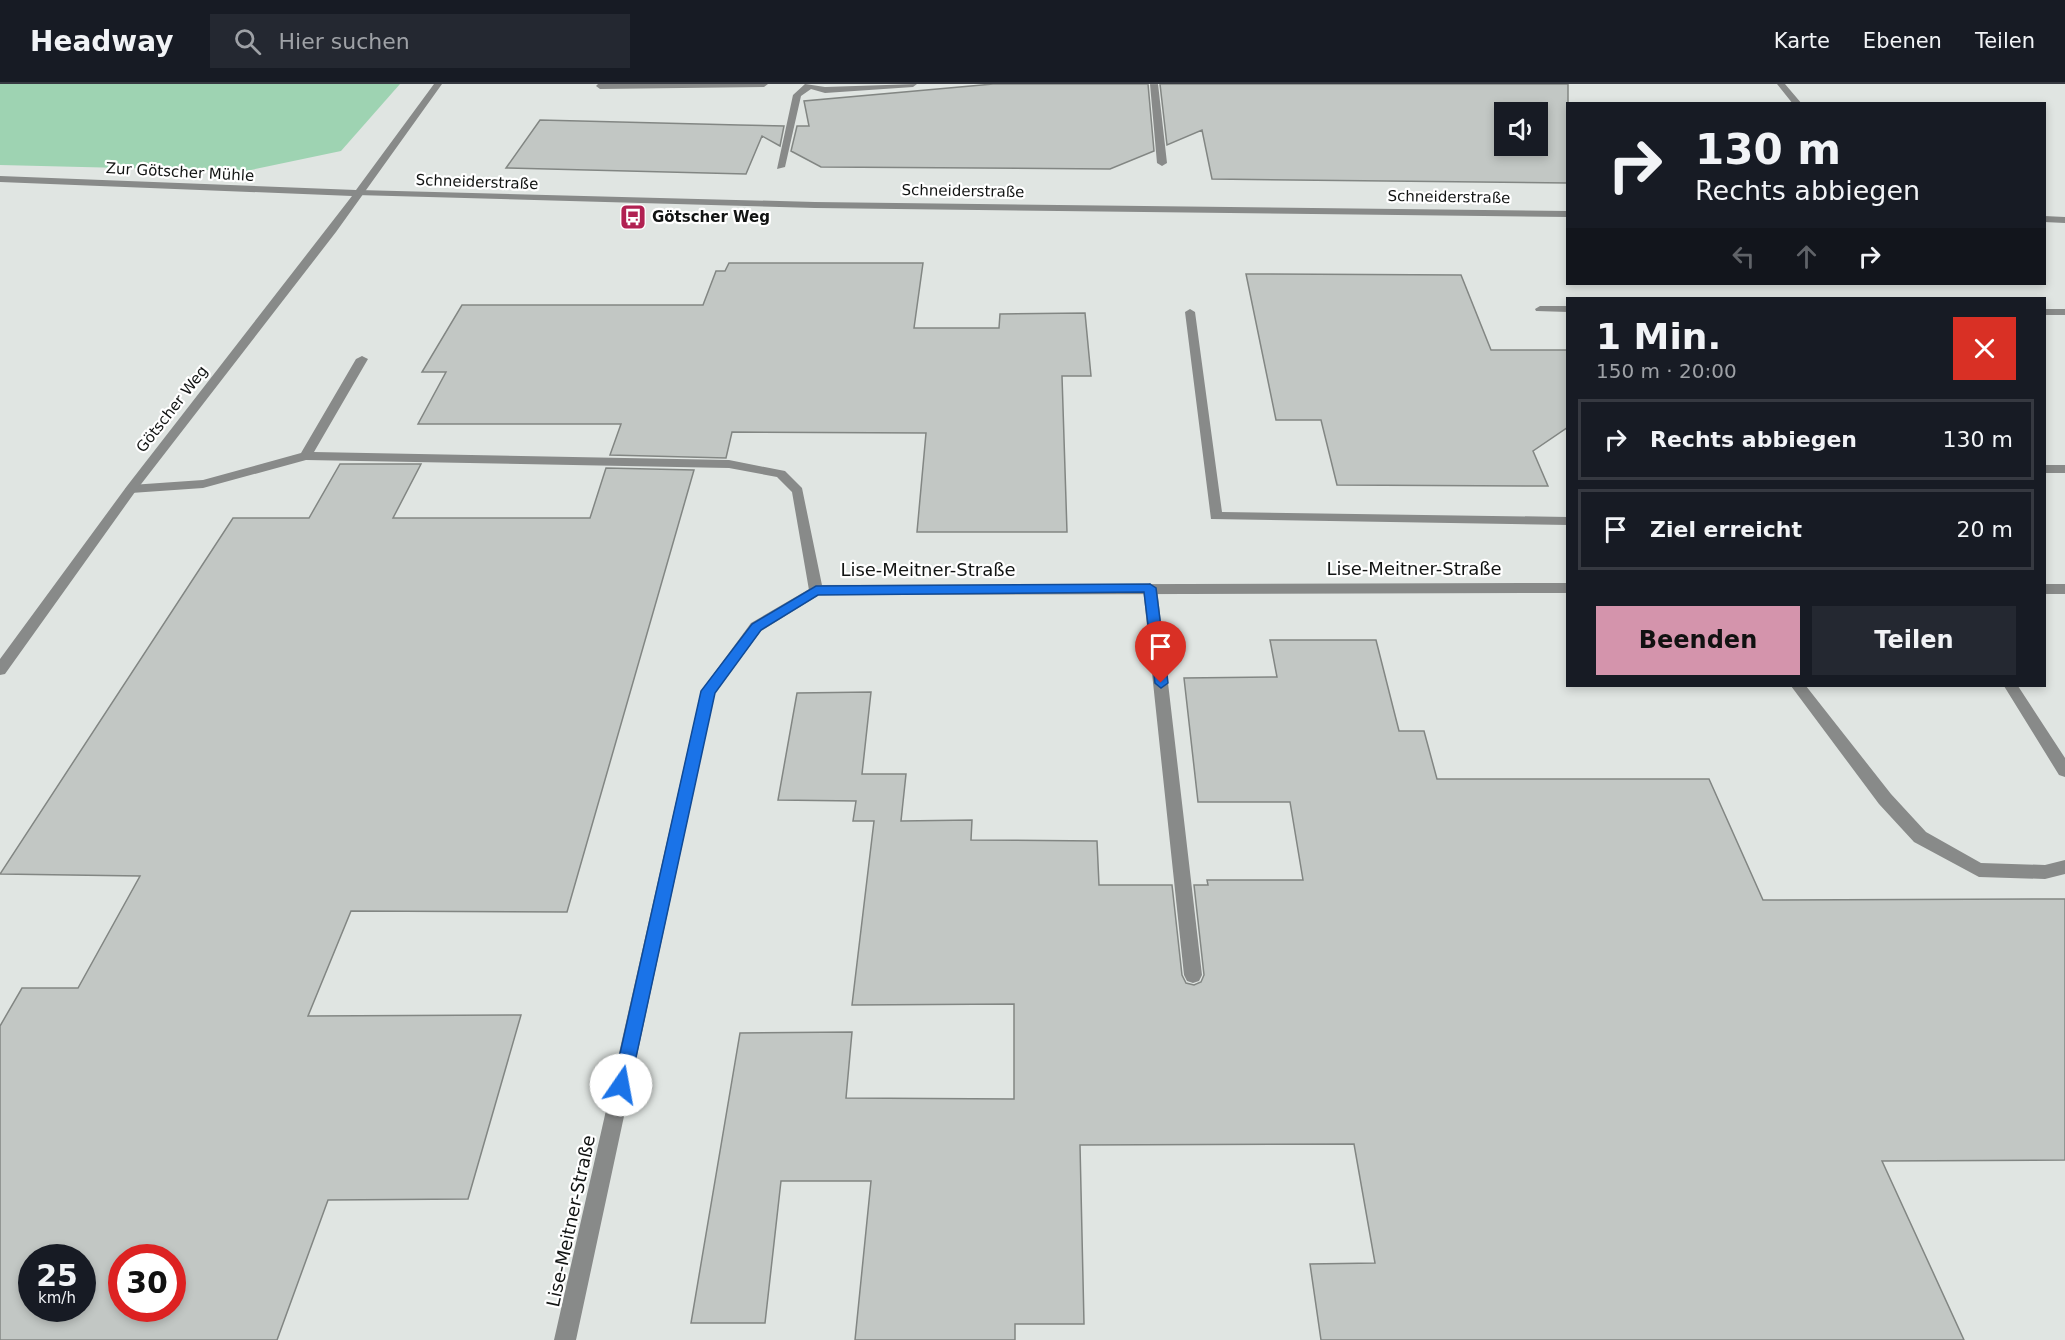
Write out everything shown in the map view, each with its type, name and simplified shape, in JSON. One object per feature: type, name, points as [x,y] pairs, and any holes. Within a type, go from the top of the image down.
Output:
[{"type":"street","name":"Götscher Weg","points":[[0,670],[131,489],[358,193],[438,84]]},
{"type":"street","points":[[600,86],[764,84]]},
{"type":"street","points":[[780,167],[797,95],[809,85],[825,90],[914,84]]},
{"type":"street","points":[[1154,84],[1162,163]]},
{"type":"street","points":[[1781,84],[1796,102]]},
{"type":"street","name":"Zur Götscher Mühle","points":[[0,179],[358,193]]},
{"type":"street","name":"Schneiderstraße","points":[[358,193],[815,205],[1566,214]]},
{"type":"street","points":[[2046,219],[2065,220]]},
{"type":"street","points":[[1540,309],[1566,309]]},
{"type":"street","points":[[1190,312],[1216,516],[1566,521]]},
{"type":"street","points":[[2046,312],[2065,312]]},
{"type":"street","points":[[306,456],[362,359]]},
{"type":"street","points":[[131,489],[203,484],[306,456],[729,464],[781,474],[798,491],[816,590]]},
{"type":"street","points":[[2046,469],[2065,469]]},
{"type":"street","points":[[1150,588],[1193,975]]},
{"type":"street","name":"Lise-Meitner-Straße","points":[[565,1340],[708,691],[756,627],[816,590],[1566,588]]},
{"type":"street","points":[[2046,589],[2065,589]]},
{"type":"street","points":[[1799,687],[1878,791],[1920,837],[1979,870],[2045,872],[2065,867]]},
{"type":"street","points":[[2012,687],[2065,771]]},
{"type":"green space","points":[[0,84],[400,84],[341,151],[246,171],[0,165]]},
{"type":"building","points":[[993,84],[1148,84],[1154,151],[1110,169],[821,167],[791,151],[797,126],[809,126],[804,101]]},
{"type":"building","points":[[1160,84],[1568,84],[1566,183],[1212,179],[1202,130],[1167,145]]},
{"type":"building","points":[[540,120],[784,126],[780,146],[762,136],[746,174],[506,168]]},
{"type":"building","points":[[729,263],[923,263],[914,328],[999,328],[1000,314],[1085,313],[1091,376],[1062,376],[1067,532],[917,532],[926,433],[732,432],[726,458],[610,455],[621,424],[418,424],[446,372],[422,372],[462,305],[703,305],[716,271],[725,271]]},
{"type":"building","points":[[1246,274],[1461,275],[1491,350],[1566,350],[1566,428],[1533,451],[1548,486],[1337,485],[1321,420],[1276,420]]},
{"type":"building","points":[[340,464],[421,464],[393,518],[590,518],[606,468],[694,470],[567,912],[351,911],[308,1016],[521,1015],[468,1199],[328,1200],[277,1340],[0,1340],[0,1026],[22,988],[78,988],[140,876],[0,874],[233,518],[309,518]]},
{"type":"building","points":[[1270,640],[1376,640],[1399,731],[1424,731],[1437,779],[1709,779],[1763,900],[2065,899],[2065,1160],[1882,1161],[1964,1340],[1321,1340],[1310,1264],[1375,1263],[1354,1144],[1080,1145],[1084,1324],[1015,1324],[1015,1340],[855,1340],[871,1181],[781,1181],[765,1323],[691,1323],[740,1033],[852,1032],[846,1098],[1014,1099],[1014,1004],[852,1005],[874,821],[853,821],[856,801],[778,800],[797,693],[871,692],[862,774],[906,774],[901,821],[972,820],[971,840],[1097,841],[1099,885],[1172,885],[1182,975],[1186,983],[1194,985],[1201,982],[1204,975],[1194,885],[1208,885],[1207,880],[1303,880],[1290,802],[1198,802],[1184,678],[1277,677]]},
{"type":"place","name":"Götscher Weg","points":[[633,217]]},
{"type":"route","points":[[621,1085],[708,691],[756,627],[816,590],[1150,588],[1161,683]]}]
